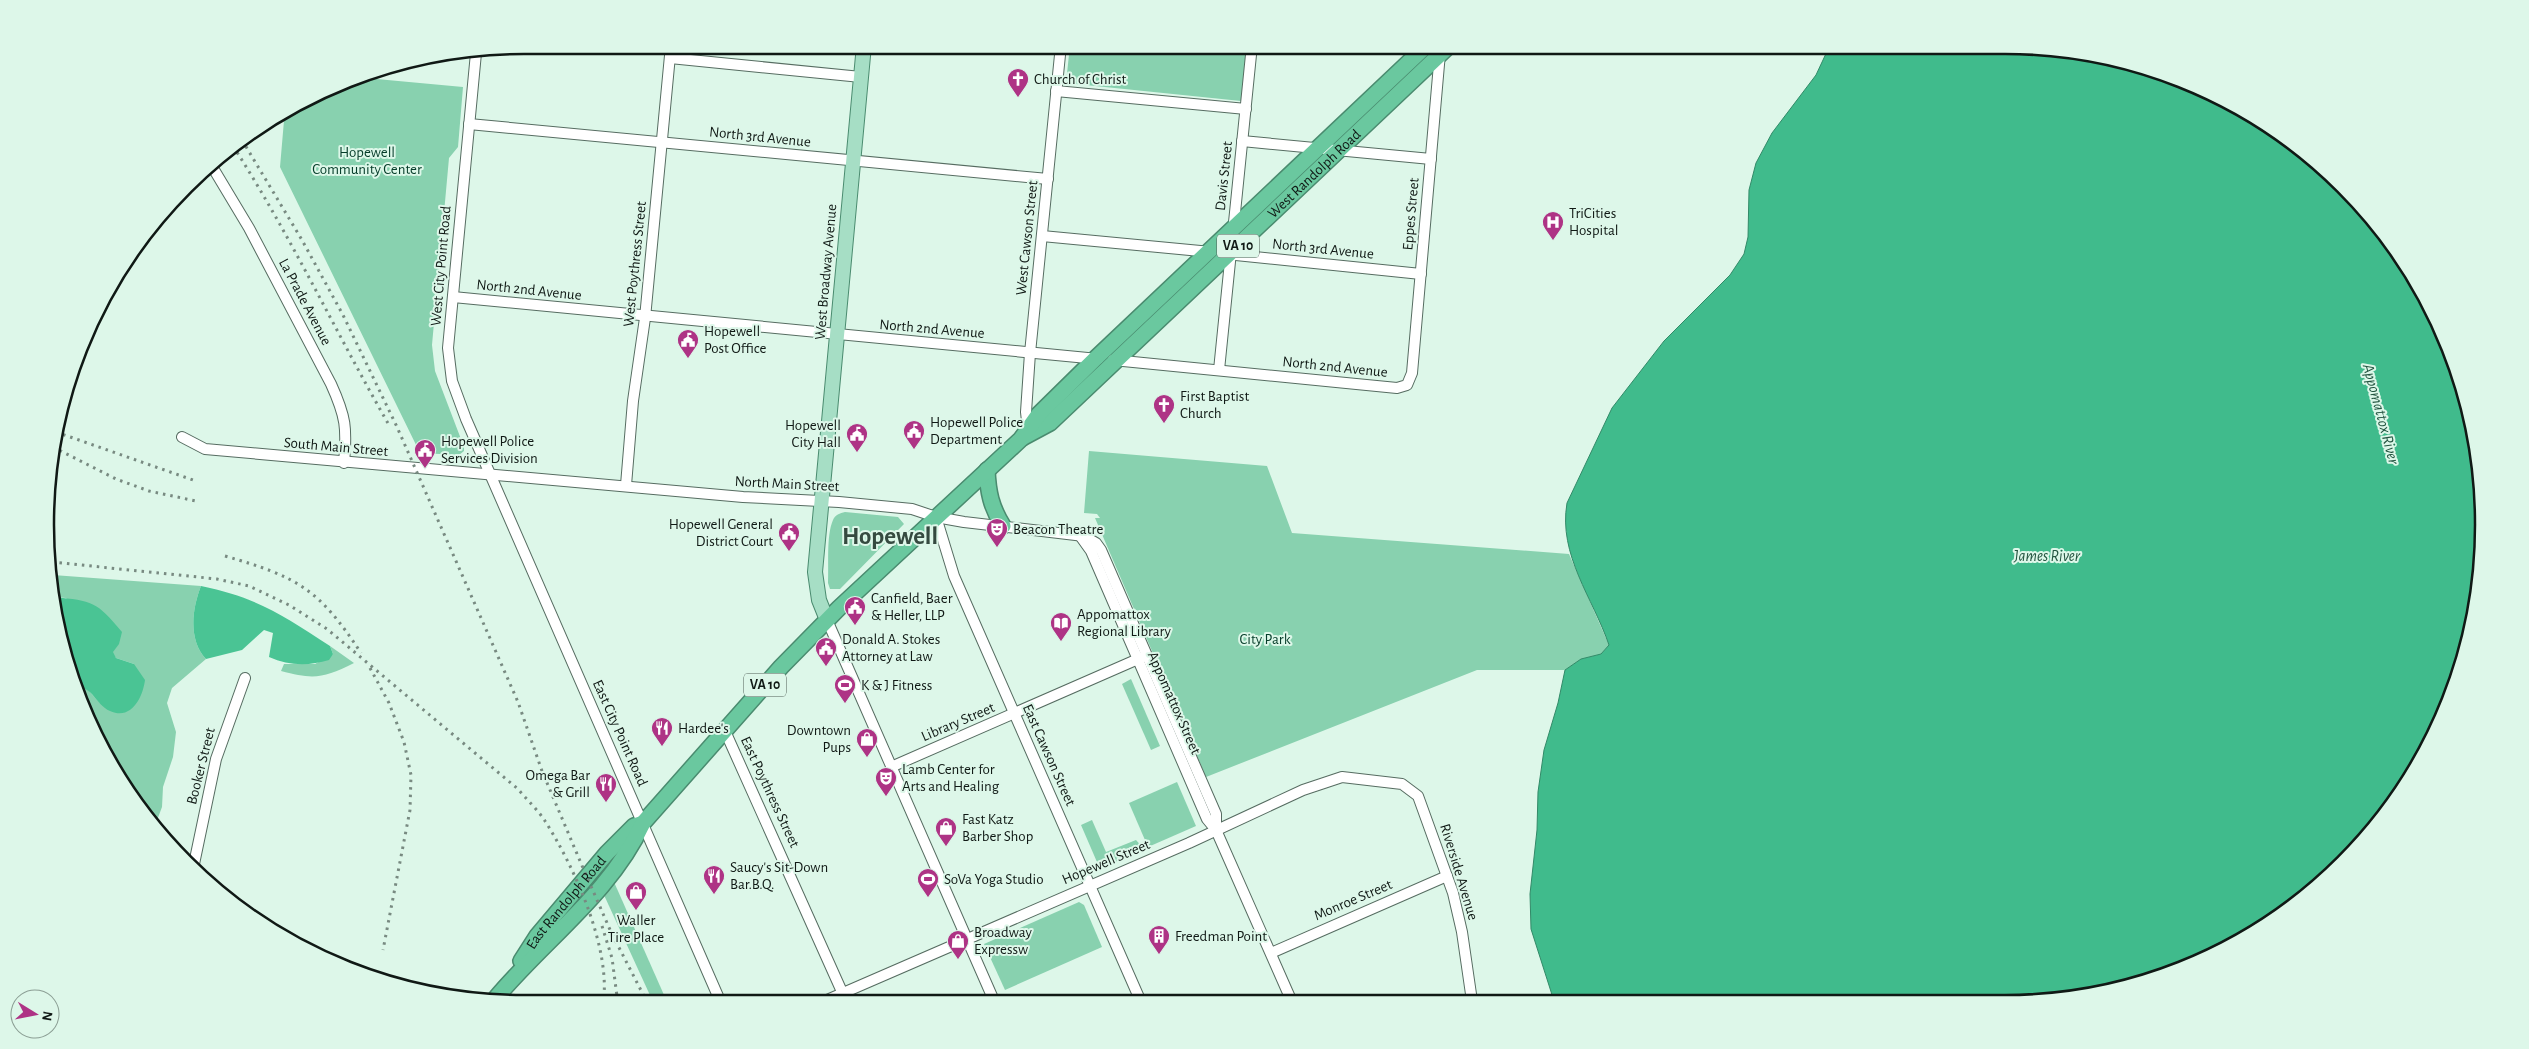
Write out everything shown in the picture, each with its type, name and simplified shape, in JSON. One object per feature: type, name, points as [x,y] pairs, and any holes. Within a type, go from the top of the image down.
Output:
[{"type":"highway","name":"West Randolph Road","points":[[936,517],[1026,433],[1095,359],[1417,54]]},
{"type":"highway","name":"West Randolph Road","points":[[1026,433],[1050,423],[1340,150],[1438,54]]},
{"type":"highway","points":[[987,470],[988,490],[992,508],[1003,526]]},
{"type":"highway","name":"East Randolph Road","points":[[500,994],[600,888],[633,845],[644,823],[781,666],[936,517]]},
{"type":"main road","name":"West Broadway Avenue","points":[[827,620],[816,586],[863,54]]},
{"type":"street","name":"West Poythress Street","points":[[626,485],[633,401],[645,318],[670,54]]},
{"type":"street","name":"West Cawson Street","points":[[1026,433],[1030,353],[1060,54]]},
{"type":"street","name":"Davis Street","points":[[1219,370],[1229,254],[1251,54]]},
{"type":"street","name":"Eppes Street","points":[[1408,385],[1412,373],[1431,160],[1443,54]]},
{"type":"street","name":"West City Point Road","points":[[476,57],[448,348],[452,381],[466,419],[491,475]]},
{"type":"street","points":[[670,58],[861,77]]},
{"type":"street","points":[[1056,91],[1246,109]]},
{"type":"street","name":"North 3rd Avenue","points":[[469,124],[853,162],[1048,179]]},
{"type":"street","points":[[1242,141],[1431,160]]},
{"type":"street","name":"La Prade Avenue","points":[[214,171],[285,295],[339,401],[346,423],[344,463]]},
{"type":"street","name":"North 3rd Avenue","points":[[1042,236],[1421,274]]},
{"type":"street","name":"North 2nd Avenue","points":[[453,297],[645,318],[1397,388],[1408,385]]},
{"type":"street","name":"South Main Street","points":[[182,437],[205,449],[491,475]]},
{"type":"street","name":"North Main Street","points":[[491,475],[912,509],[936,517],[1079,534]]},
{"type":"street","name":"East City Point Road","points":[[491,475],[644,823],[717,995]]},
{"type":"street","name":"East Cawson Street","points":[[936,517],[954,576],[1138,995]]},
{"type":"street","name":"Appomattox Street","points":[[1079,534],[1096,543],[1101,550],[1206,819],[1216,830],[1289,995]]},
{"type":"street","points":[[827,620],[990,995]]},
{"type":"street","name":"Library Street","points":[[892,767],[1142,658]]},
{"type":"street","name":"Booker Street","points":[[195,860],[220,743],[245,678]]},
{"type":"street","name":"East Poythress Street","points":[[725,730],[843,993]]},
{"type":"street","name":"Hopewell Street","points":[[838,995],[1320,783],[1342,777],[1379,780]]},
{"type":"street","name":"Riverside Avenue","points":[[1379,780],[1402,784],[1418,796],[1447,876],[1462,932],[1471,995]]},
{"type":"street","name":"Monroe Street","points":[[1270,953],[1447,876]]},
{"type":"green space","points":[[1069,54],[1246,54],[1241,101],[1066,83]]},
{"type":"green space","name":"Hopewell Community Center","points":[[374,79],[463,87],[458,147],[449,158],[432,345],[435,371],[464,447],[464,451],[459,455],[420,453],[280,167],[284,120],[316,102]]},
{"type":"green space","name":"City Park","points":[[1089,451],[1267,466],[1292,533],[1569,554],[1609,645],[1601,654],[1581,659],[1565,670],[1477,670],[1206,777],[1095,518],[1100,518],[1097,514],[1084,513]]},
{"type":"green space","points":[[845,512],[898,517],[904,524],[840,589],[830,589],[828,583],[829,534],[835,517]]},
{"type":"green space","points":[[57,575],[201,586],[195,604],[193,624],[196,643],[206,659],[172,688],[167,703],[176,732],[173,757],[163,787],[162,807],[158,819],[133,786],[117,760],[102,733],[84,688],[87,689],[100,703],[134,664],[116,658],[66,598],[60,597]]},
{"type":"green space","points":[[330,646],[354,663],[335,672],[319,676],[302,676],[281,671],[284,664],[315,664],[333,654]]},
{"type":"green space","points":[[1131,679],[1160,746],[1151,750],[1122,684]]},
{"type":"green space","points":[[1177,782],[1196,826],[1148,847],[1129,803]]},
{"type":"green space","points":[[1092,820],[1106,852],[1136,840],[1144,849],[1100,869],[1081,825]]},
{"type":"green space","points":[[614,882],[664,995],[650,995],[604,895]]},
{"type":"green space","points":[[1079,902],[1084,905],[1102,947],[1005,990],[984,944]]},
{"type":"shaded area","points":[[201,586],[238,596],[269,609],[330,646],[333,654],[329,660],[314,663],[299,664],[276,660],[269,657],[273,633],[264,630],[242,650],[206,659],[196,643],[193,624],[195,604]]},
{"type":"shaded area","points":[[60,598],[93,604],[106,614],[122,632],[119,644],[113,652],[116,658],[134,664],[145,680],[139,699],[130,710],[124,713],[110,711],[105,708],[84,688],[79,676],[70,646]]},
{"type":"water","name":"James River","points":[[1826,54],[2035,55],[2066,58],[2126,70],[2185,90],[2213,102],[2266,133],[2315,171],[2358,214],[2378,238],[2396,263],[2427,316],[2450,373],[2459,403],[2471,463],[2474,494],[2474,555],[2471,586],[2459,646],[2450,676],[2427,733],[2412,760],[2378,811],[2358,835],[2315,878],[2291,898],[2266,916],[2213,947],[2156,970],[2126,979],[2066,991],[2035,994],[1552,995],[1531,929],[1530,894],[1537,830],[1538,792],[1544,750],[1558,703],[1565,670],[1581,659],[1601,654],[1609,645],[1572,558],[1566,522],[1567,503],[1612,408],[1664,341],[1730,275],[1744,254],[1748,237],[1749,190],[1756,163],[1772,133],[1816,75]]},
{"type":"railway","points":[[245,146],[302,240],[343,315],[397,427],[518,702],[542,771],[583,868],[611,932],[643,995]]},
{"type":"railway","points":[[237,152],[294,250],[389,425]]},
{"type":"railway","points":[[63,434],[193,480]]},
{"type":"railway","points":[[60,451],[116,479],[149,491],[196,501]]},
{"type":"railway","points":[[225,556],[271,571],[305,588],[332,614],[361,653]]},
{"type":"railway","points":[[56,562],[217,579],[249,586],[289,605],[327,629],[518,789],[542,817],[568,861],[588,909],[602,959],[603,995]]},
{"type":"railway","points":[[370,668],[389,703],[404,742],[411,775],[410,810],[383,950]]},
{"type":"railway","points":[[602,926],[612,958],[617,995]]},
{"type":"place","name":"Church of Christ","points":[[1018,98]]},
{"type":"place","name":"TriCities Hospital","points":[[1553,241]]},
{"type":"place","name":"Hopewell Post Office","points":[[688,359]]},
{"type":"place","name":"First Baptist Church","points":[[1164,424]]},
{"type":"place","name":"Hopewell Police Department","points":[[914,450]]},
{"type":"place","name":"Hopewell City Hall","points":[[857,453]]},
{"type":"place","name":"Hopewell Police Services Division","points":[[425,469]]},
{"type":"place","name":"Beacon Theatre","points":[[997,548]]},
{"type":"place","name":"Hopewell General District Court","points":[[789,552]]},
{"type":"place","name":"Canfield, Baer & Heller, LLP","points":[[855,626]]},
{"type":"place","name":"Appomattox Regional Library","points":[[1061,642]]},
{"type":"place","name":"Donald A. Stokes Attorney at Law","points":[[826,667]]},
{"type":"place","name":"K & J Fitness","points":[[845,704]]},
{"type":"place","name":"Hardee's","points":[[662,747]]},
{"type":"place","name":"Downtown Pups","points":[[867,758]]},
{"type":"place","name":"Lamb Center for Arts and Healing","points":[[886,797]]},
{"type":"place","name":"Omega Bar & Grill","points":[[606,803]]},
{"type":"place","name":"Fast Katz Barber Shop","points":[[946,847]]},
{"type":"place","name":"Saucy's Sit-Down Bar.B.Q.","points":[[714,895]]},
{"type":"place","name":"SoVa Yoga Studio","points":[[928,898]]},
{"type":"place","name":"Waller Tire Place","points":[[636,911]]},
{"type":"place","name":"Freedman Point","points":[[1159,955]]},
{"type":"place","name":"Broadway Expressw","points":[[958,960]]},
{"type":"district","name":"Hopewell","points":[[890,536]]},
{"type":"water label","name":"Appomattox River","points":[[2381,414]]}]
